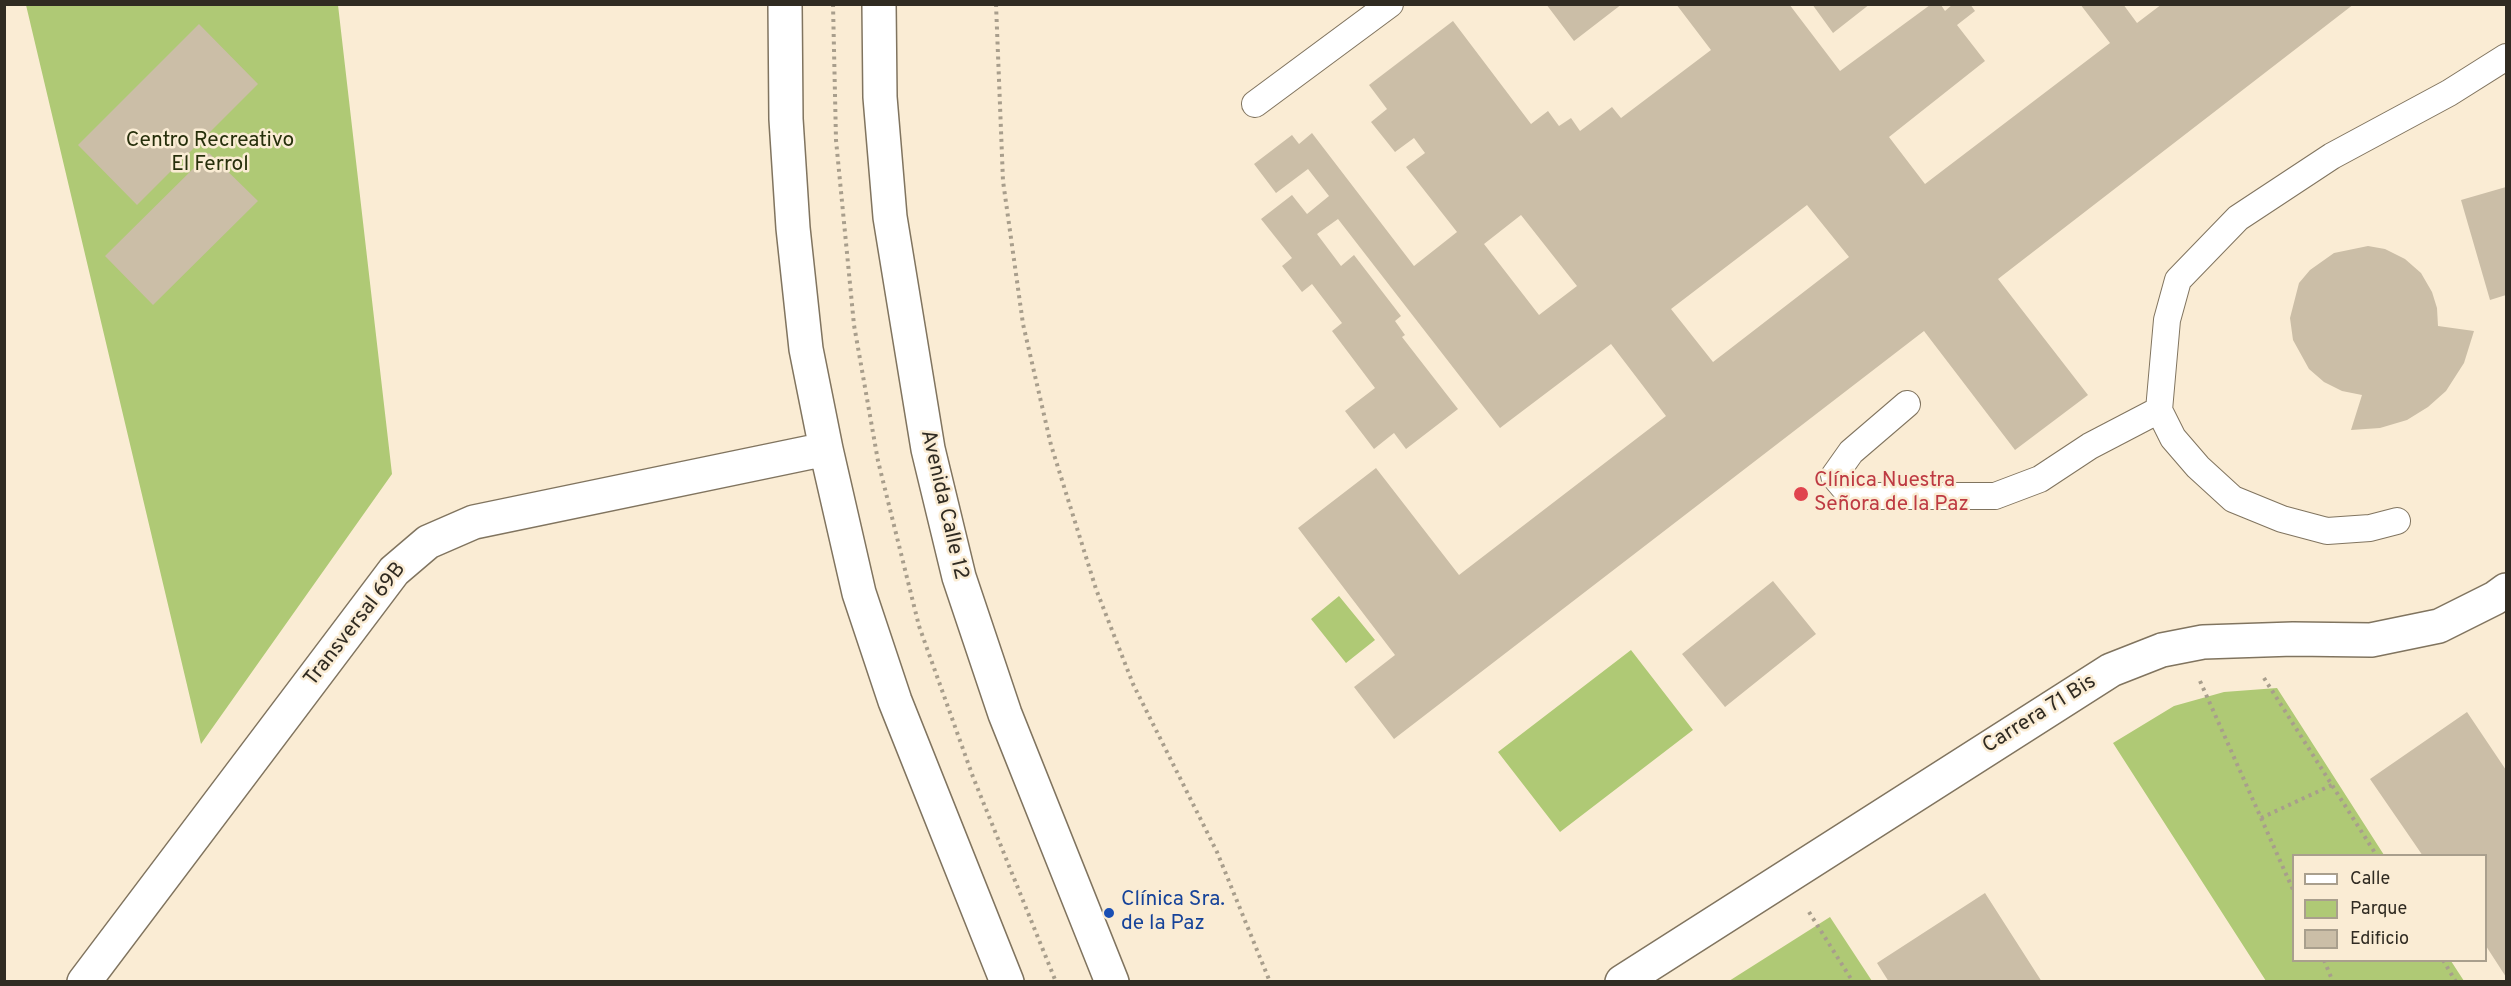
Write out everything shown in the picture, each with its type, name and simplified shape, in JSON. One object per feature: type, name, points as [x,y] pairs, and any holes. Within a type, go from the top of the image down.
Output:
[{"type":"main road","points":[[785,4],[786,119],[793,228],[806,349],[826,449],[859,593],[895,701],[1007,981]]},
{"type":"main road","name":"Avenida Calle 12","points":[[879,4],[880,97],[890,217],[928,448],[954,556],[1005,714],[1112,981]]},
{"type":"main road","name":"Transversal 69B","points":[[84,981],[394,571],[428,542],[474,522],[826,449]]},
{"type":"main road","name":"Carrera 71 Bis","points":[[1622,981],[2111,670],[2162,650],[2203,642],[2292,639],[2371,640],[2439,626],[2495,598],[2506,590]]},
{"type":"lane","points":[[1255,104],[1390,4]]},
{"type":"lane","points":[[2397,521],[2370,528],[2326,531],[2282,519],[2233,499],[2198,467],[2173,438],[2159,410],[2167,320],[2178,280],[2238,218],[2332,156],[2449,93],[2506,57]]},
{"type":"lane","points":[[1907,404],[1851,452],[1834,476],[1851,496],[1995,496],[2040,479],[2090,447],[2159,410]]},
{"type":"path","points":[[996,4],[1003,181],[1023,324],[1051,445],[1096,589],[1133,684],[1216,852],[1270,981]]},
{"type":"path","points":[[2262,675],[2376,854]]},
{"type":"path","points":[[2199,680],[2292,888]]},
{"type":"path","points":[[2261,818],[2332,785]]},
{"type":"path","points":[[1809,912],[1853,981]]},
{"type":"path","points":[[2325,962],[2333,981]]},
{"type":"path","points":[[2444,962],[2456,981]]},
{"type":"green space","name":"Centro Recreativo El Ferrol","points":[[26,5],[338,5],[392,474],[201,744]]},
{"type":"green space","points":[[1339,596],[1375,640],[1346,663],[1311,619]]},
{"type":"green space","points":[[1631,650],[1693,730],[1560,832],[1498,752]]},
{"type":"green space","points":[[2277,688],[2383,854],[2292,854],[2292,962],[2452,962],[2464,981],[2266,981],[2113,743],[2174,706],[2224,692]]},
{"type":"green space","points":[[1830,917],[1872,981],[1729,981]]},
{"type":"building","points":[[1546,4],[1622,4],[1574,41]]},
{"type":"building","points":[[1676,4],[1789,4],[1840,71],[1930,5],[1941,5],[1945,11],[1953,4],[1970,4],[1975,11],[1957,25],[1985,61],[1889,137],[1925,184],[2110,43],[2080,4],[2123,4],[2137,23],[2162,4],[2354,4],[1998,279],[2088,395],[2015,450],[1924,331],[1394,739],[1354,687],[1395,655],[1298,528],[1376,468],[1459,575],[1666,416],[1611,344],[1500,428],[1338,219],[1317,234],[1341,266],[1354,255],[1401,316],[1395,321],[1405,335],[1402,337],[1458,409],[1406,449],[1394,433],[1374,449],[1345,411],[1375,388],[1332,331],[1342,323],[1312,284],[1302,292],[1282,266],[1292,258],[1261,219],[1292,195],[1307,214],[1329,196],[1308,169],[1276,193],[1254,164],[1292,135],[1299,144],[1312,133],[1414,266],[1457,232],[1406,167],[1425,153],[1414,138],[1395,152],[1371,122],[1387,109],[1369,85],[1453,21],[1531,124],[1548,111],[1559,126],[1571,118],[1580,131],[1612,107],[1621,118],[1711,50]],"holes":[[[1807,205],[1849,257],[1713,362],[1671,309]],[[1521,215],[1577,286],[1539,315],[1484,244]]]},
{"type":"building","points":[[1812,4],[1870,4],[1833,33]]},
{"type":"building","points":[[199,24],[258,84],[137,205],[78,145]]},
{"type":"building","points":[[209,153],[258,201],[153,305],[105,256]]},
{"type":"building","points":[[2506,187],[2506,295],[2490,300],[2461,200]]},
{"type":"building","points":[[2368,246],[2385,249],[2405,259],[2421,273],[2432,292],[2437,308],[2438,326],[2474,331],[2464,363],[2446,391],[2428,407],[2407,420],[2380,428],[2351,430],[2362,395],[2342,391],[2324,382],[2309,369],[2293,340],[2290,318],[2299,283],[2310,270],[2334,253]]},
{"type":"building","points":[[1773,581],[1816,634],[1725,707],[1682,654]]},
{"type":"building","points":[[2467,712],[2506,770],[2506,977],[2487,948],[2487,854],[2422,854],[2370,779]]},
{"type":"building","points":[[1985,893],[2042,982],[1889,982],[1877,963]]},
{"type":"place","name":"Clínica Nuestra Señora de la Paz","points":[[1801,494]]},
{"type":"place","name":"Clínica Sra. de la Paz","points":[[1109,913]]}]
